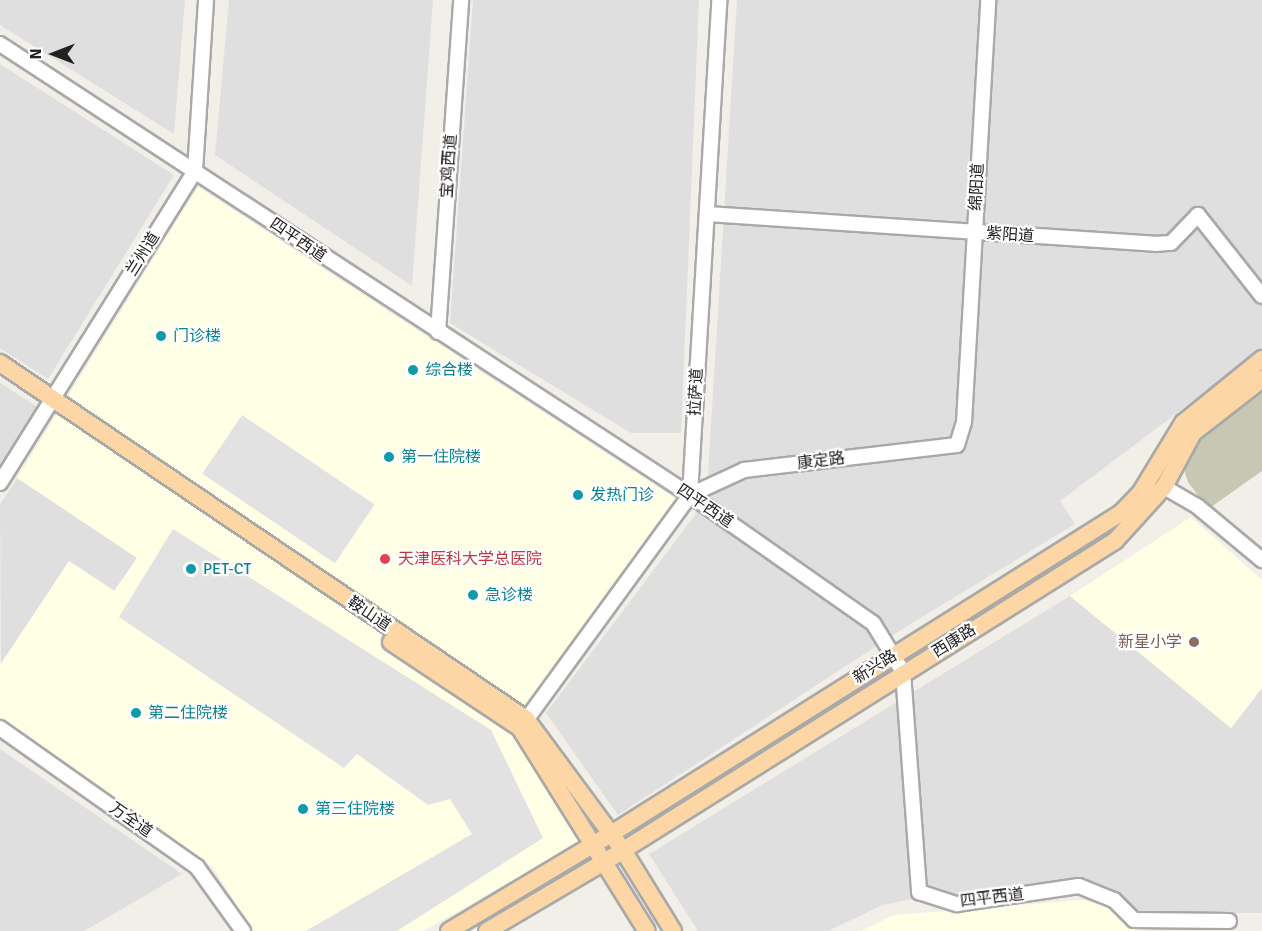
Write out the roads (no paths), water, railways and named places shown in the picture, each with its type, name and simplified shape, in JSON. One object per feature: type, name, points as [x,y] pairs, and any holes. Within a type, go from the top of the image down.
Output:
[{"type":"main road","name":"新兴路","points":[[449,931],[611,834],[1121,513],[1141,492],[1183,423],[1262,359]]},
{"type":"main road","name":"鞍山道","points":[[0,363],[50,402],[523,724],[623,850],[673,931]]},
{"type":"main road","name":"鞍山道","points":[[0,376],[50,402]]},
{"type":"main road","name":"西康路","points":[[487,931],[606,861],[903,672],[1115,541],[1164,487],[1193,433],[1262,379]]},
{"type":"main road","name":"鞍山道","points":[[523,724],[647,931]]},
{"type":"street","name":"兰州道","points":[[0,483],[195,171],[206,0]]},
{"type":"street","name":"宝鸡西道","points":[[438,332],[461,0]]},
{"type":"street","name":"拉萨道","points":[[690,495],[719,0]]},
{"type":"street","name":"绵阳道","points":[[957,444],[964,422],[987,0]]},
{"type":"street","name":"四平西道","points":[[0,44],[690,495],[873,623],[895,654],[903,672],[919,892],[957,904],[1079,886],[1114,900],[1134,920],[1229,921]]},
{"type":"street","name":"紫阳道","points":[[707,214],[1171,243],[1198,215],[1262,296]]},
{"type":"street","name":"康定路","points":[[690,495],[744,470],[957,444]]},
{"type":"street","points":[[1164,487],[1197,506],[1262,560]]},
{"type":"street","points":[[523,724],[690,495]]},
{"type":"street","name":"万全道","points":[[0,728],[197,867],[243,931]]},
{"type":"place","name":"门诊楼","points":[[161,336]]},
{"type":"place","name":"综合楼","points":[[413,370]]},
{"type":"place","name":"第一住院楼","points":[[389,457]]},
{"type":"place","name":"发热门诊","points":[[578,495]]},
{"type":"place","name":"天津医科大学总医院","points":[[385,559]]},
{"type":"place","name":"PET-CT","points":[[191,569]]},
{"type":"place","name":"急诊楼","points":[[473,595]]},
{"type":"place","name":"新星小学","points":[[1194,642]]},
{"type":"place","name":"第二住院楼","points":[[136,713]]},
{"type":"place","name":"第三住院楼","points":[[303,809]]}]
